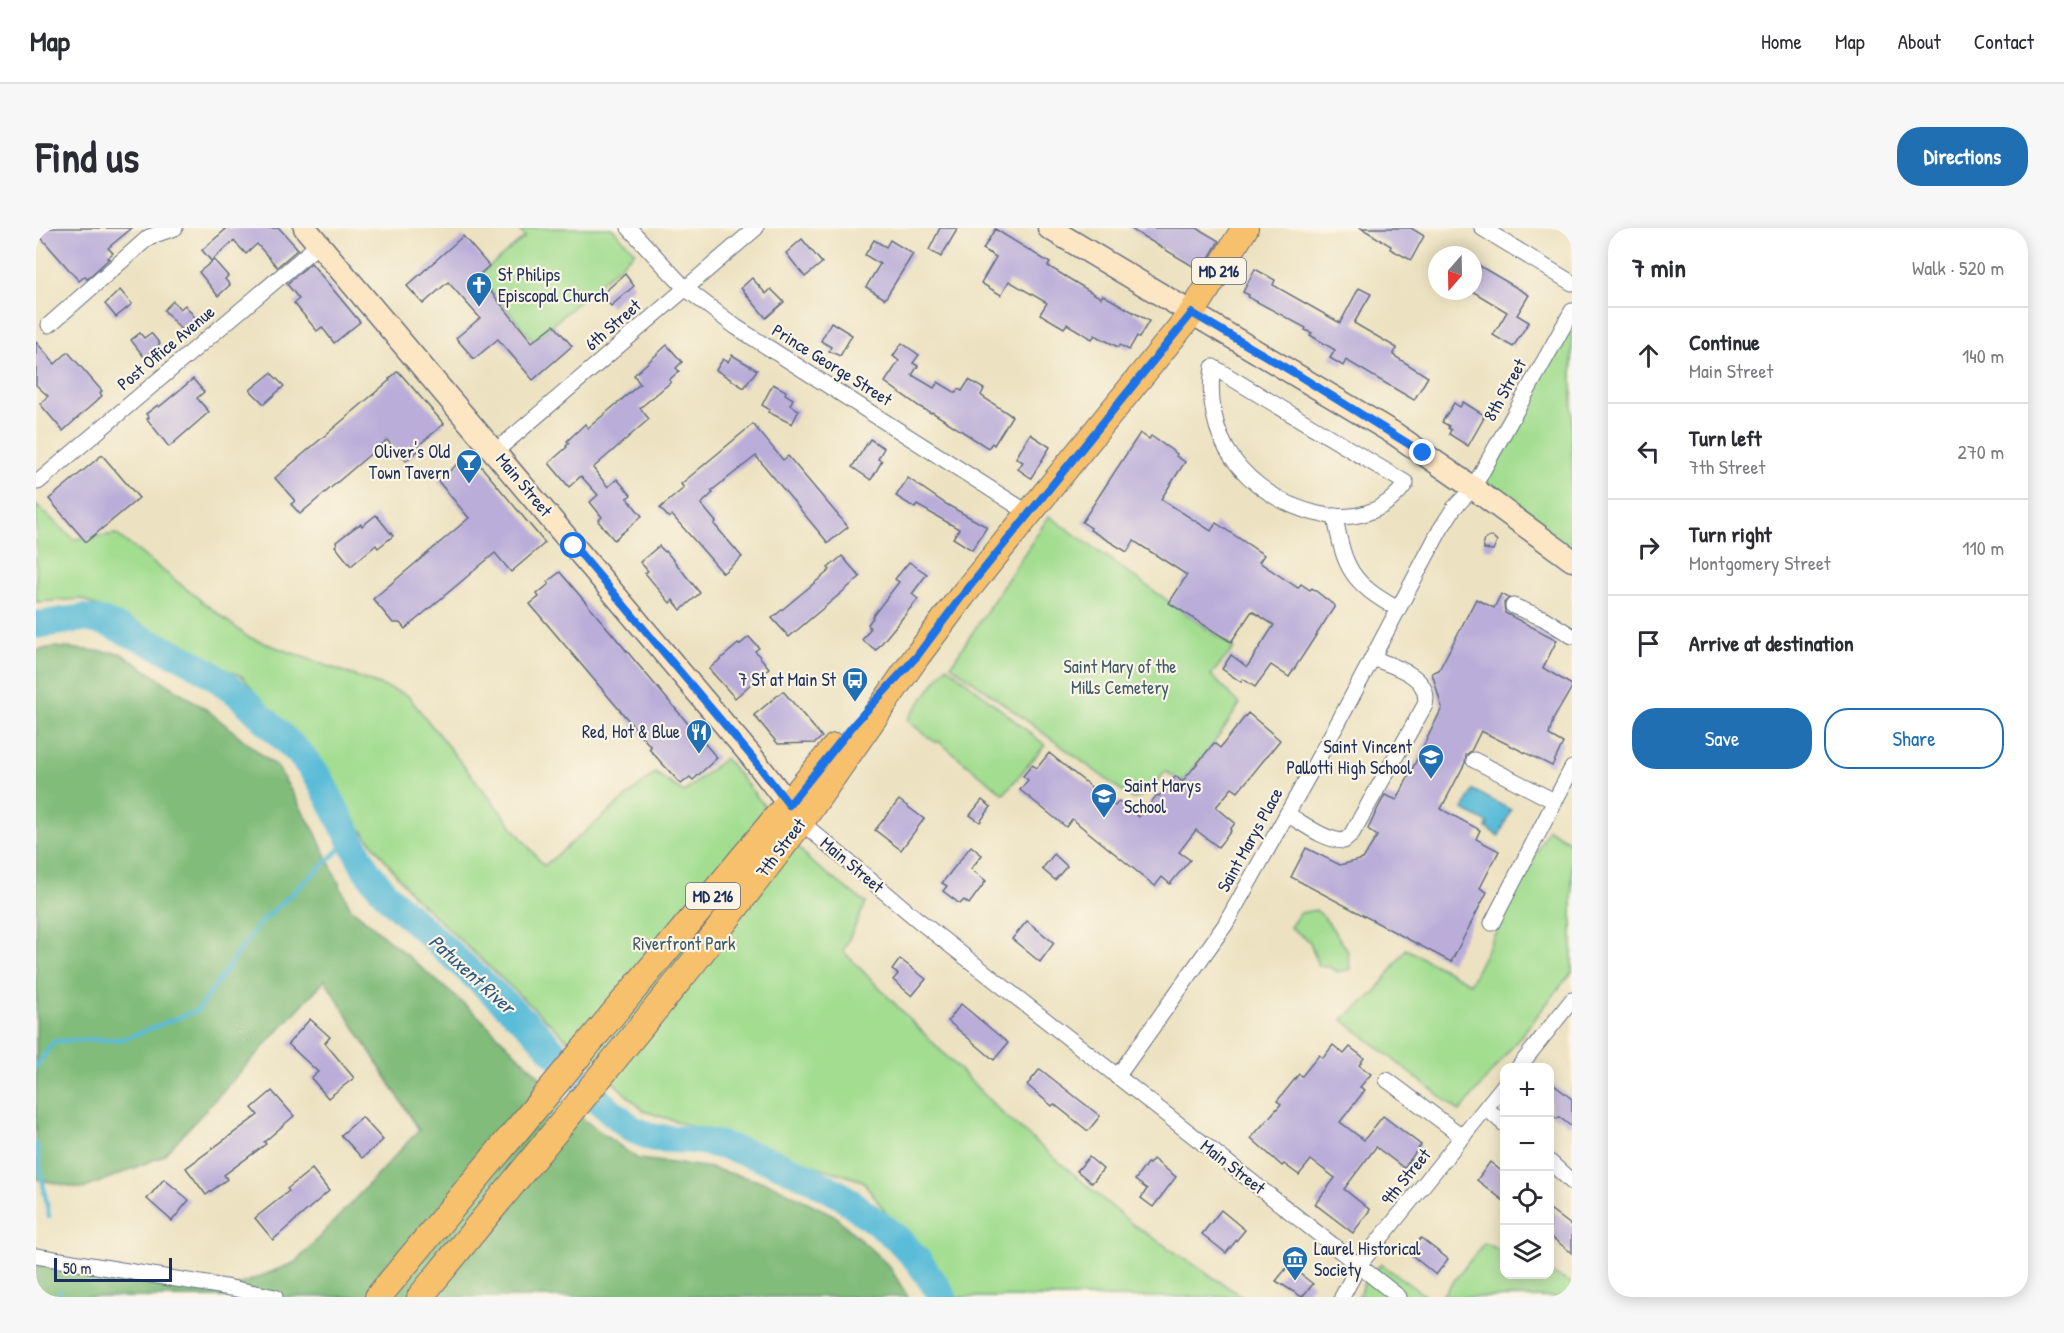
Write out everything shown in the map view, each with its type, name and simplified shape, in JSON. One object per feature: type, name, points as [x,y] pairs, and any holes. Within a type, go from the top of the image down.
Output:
[{"type":"main road","name":"7th Street","points":[[420,1297],[660,1004],[795,813],[856,722],[917,656],[962,596],[1192,313],[1245,228]]},
{"type":"main road","name":"7th Street","points":[[378,1297],[636,985],[795,813]]},
{"type":"street","points":[[49,325],[149,237],[175,228]]},
{"type":"street","name":"Prince George Street","points":[[629,228],[686,288],[736,327],[1030,514]]},
{"type":"street","name":"6th Street","points":[[496,452],[756,228]]},
{"type":"street","points":[[1049,228],[1395,434],[1572,560]]},
{"type":"street","points":[[1482,228],[1572,283]]},
{"type":"street","name":"Main Street","points":[[313,236],[746,749],[795,813],[918,920],[1399,1297]]},
{"type":"street","name":"Post Office Avenue","points":[[38,482],[313,236]]},
{"type":"street","name":"8th Street","points":[[1473,488],[1572,311]]},
{"type":"street","points":[[1213,367],[1406,483],[1398,494],[1375,511],[1356,516],[1335,516],[1311,513],[1270,493],[1249,478],[1232,457],[1221,436],[1212,408],[1210,384],[1213,367]]},
{"type":"street","name":"Saint Marys Place","points":[[1118,1077],[1217,939],[1440,530],[1454,508],[1473,488]]},
{"type":"street","points":[[1335,516],[1340,543],[1353,576],[1374,597],[1398,609]]},
{"type":"street","points":[[1513,606],[1543,618],[1572,636]]},
{"type":"street","points":[[1287,814],[1323,835],[1336,841],[1344,841],[1351,835],[1425,705],[1425,690],[1419,681],[1372,658]]},
{"type":"street","points":[[1474,760],[1554,801]]},
{"type":"street","points":[[1492,922],[1572,768]]},
{"type":"street","points":[[1522,1063],[1572,1000]]},
{"type":"street","points":[[1387,1080],[1463,1137]]},
{"type":"street","name":"9th Street","points":[[1342,1297],[1359,1265],[1500,1090]]},
{"type":"street","points":[[1486,1108],[1500,1120]]},
{"type":"street","points":[[1554,1166],[1572,1182]]},
{"type":"street","points":[[36,1256],[275,1297]]},
{"type":"green space","points":[[518,228],[612,228],[635,252],[534,341],[478,276],[525,237]]},
{"type":"green space","points":[[1572,311],[1572,562],[1473,488]]},
{"type":"green space","name":"Riverfront Park","points":[[36,505],[74,539],[116,534],[248,637],[407,695],[544,866],[655,773],[684,792],[725,758],[810,861],[866,903],[843,951],[1003,1114],[1132,1224],[1243,1297],[947,1297],[863,1181],[644,1111],[413,896],[243,677],[82,599],[36,602]]},
{"type":"green space","name":"Saint Mary of the Mills Cemetery","points":[[1049,516],[1234,648],[1211,675],[1240,704],[1214,743],[1182,782],[1165,771],[1152,792],[1133,799],[951,665]]},
{"type":"green space","points":[[54,647],[120,653],[206,709],[278,768],[315,832],[350,907],[477,1015],[584,1120],[638,1159],[706,1167],[771,1184],[834,1215],[889,1266],[908,1297],[36,1297],[36,1267],[53,1260],[231,1288],[296,1262],[419,1130],[325,980],[163,1156],[83,1189],[36,1179],[36,650]]},
{"type":"green space","points":[[947,666],[1045,745],[1004,794],[938,741],[936,743],[907,720]]},
{"type":"green space","points":[[1548,829],[1572,843],[1572,972],[1460,1112],[1342,1019],[1375,993],[1406,949],[1470,983]]},
{"type":"green space","points":[[1316,910],[1324,917],[1347,949],[1350,969],[1338,972],[1329,967],[1318,966],[1310,942],[1290,927],[1300,913]]},
{"type":"green space","points":[[1484,1243],[1500,1250],[1500,1279],[1554,1279],[1554,1275],[1572,1283],[1572,1297],[1441,1297]]},
{"type":"green space","points":[[1381,1264],[1427,1297],[1358,1297],[1363,1285]]},
{"type":"water","points":[[1473,790],[1511,810],[1499,836],[1486,828],[1488,823],[1463,810]]},
{"type":"building","points":[[36,228],[132,228],[108,248],[113,253],[107,258],[109,259],[87,279],[85,276],[79,281],[36,232]]},
{"type":"building","points":[[223,228],[279,228],[298,249],[277,267],[257,244],[246,254],[234,241],[211,261],[202,250],[225,230]]},
{"type":"building","points":[[940,228],[958,228],[941,257],[929,250]]},
{"type":"building","points":[[1129,228],[1197,228],[1219,241],[1203,268],[1198,265],[1196,268]]},
{"type":"building","points":[[1361,228],[1411,228],[1424,236],[1411,260],[1390,249],[1391,246]]},
{"type":"building","points":[[995,229],[1050,263],[1048,266],[1101,298],[1103,295],[1149,321],[1139,338],[1137,336],[1129,350],[1095,335],[1092,339],[1067,324],[1064,328],[1040,314],[1047,303],[1009,281],[1001,295],[981,283],[996,257],[983,249]]},
{"type":"building","name":"St Philips Episcopal Church","points":[[463,236],[489,266],[478,276],[532,342],[554,325],[572,346],[533,380],[498,339],[474,359],[456,338],[480,318],[448,282],[423,304],[407,286]]},
{"type":"building","points":[[802,239],[822,263],[805,277],[786,253]]},
{"type":"building","points":[[874,240],[886,247],[890,240],[913,254],[885,299],[866,287],[880,264],[865,255]]},
{"type":"building","points":[[214,260],[228,276],[225,279],[230,285],[218,296],[199,272]]},
{"type":"building","points":[[311,263],[360,322],[334,343],[322,327],[317,331],[294,303],[299,299],[287,284]]},
{"type":"building","points":[[1482,267],[1529,295],[1517,315],[1529,322],[1513,347],[1493,335],[1507,312],[1482,297]]},
{"type":"building","points":[[1255,269],[1275,280],[1273,285],[1340,323],[1359,288],[1371,294],[1354,323],[1397,348],[1393,355],[1428,377],[1414,400],[1346,360],[1343,366],[1330,358],[1335,350],[1310,335],[1312,333],[1305,330],[1306,328],[1248,297],[1249,295],[1243,292]]},
{"type":"building","points":[[625,274],[634,286],[611,306],[601,295]]},
{"type":"building","points":[[752,278],[766,294],[771,289],[784,302],[766,318],[741,288]]},
{"type":"building","points":[[120,290],[132,304],[116,317],[105,304]]},
{"type":"building","points":[[173,301],[180,309],[185,305],[196,319],[182,331],[164,310]]},
{"type":"building","points":[[831,322],[852,335],[840,356],[829,351],[831,347],[821,341]]},
{"type":"building","points":[[140,333],[144,338],[151,333],[160,344],[144,357],[131,340]]},
{"type":"building","points":[[36,342],[55,364],[68,352],[102,391],[100,393],[102,396],[63,431],[40,404],[48,396],[36,385]]},
{"type":"building","points":[[902,343],[919,355],[913,363],[918,366],[912,375],[934,388],[938,382],[956,393],[958,389],[962,391],[969,380],[984,389],[981,395],[983,397],[1012,416],[994,445],[992,443],[988,448],[932,412],[920,407],[885,382],[899,361],[893,356]]},
{"type":"building","points":[[667,345],[682,362],[676,368],[679,371],[669,380],[671,382],[640,408],[649,419],[593,468],[608,487],[617,479],[631,495],[627,498],[642,516],[614,540],[598,521],[602,517],[590,502],[598,495],[581,476],[569,487],[549,463],[567,447],[569,443],[567,441],[585,424],[588,428],[640,384],[634,375]]},
{"type":"building","points":[[732,355],[757,370],[744,388],[716,370],[723,359],[728,362]]},
{"type":"building","points":[[398,371],[444,424],[419,445],[421,448],[406,461],[387,440],[300,514],[291,504],[295,501],[275,478]]},
{"type":"building","points":[[271,373],[284,386],[264,404],[250,390]]},
{"type":"building","points":[[193,379],[204,392],[197,398],[209,412],[169,447],[147,419],[149,418],[146,414],[158,405],[159,407]]},
{"type":"building","points":[[773,384],[786,391],[785,394],[793,399],[790,405],[799,410],[792,424],[768,412],[770,410],[762,405]]},
{"type":"building","points":[[1463,402],[1484,415],[1468,446],[1449,434],[1451,430],[1449,426],[1442,422],[1454,403],[1460,407]]},
{"type":"building","points":[[753,424],[783,460],[788,456],[848,527],[828,543],[756,456],[711,491],[713,493],[701,504],[716,522],[714,524],[742,557],[723,573],[672,515],[669,518],[660,508],[684,488],[681,484]]},
{"type":"building","points":[[1140,433],[1149,439],[1151,436],[1185,462],[1161,499],[1211,531],[1216,523],[1264,555],[1259,562],[1298,588],[1301,584],[1310,590],[1312,588],[1335,606],[1289,677],[1271,665],[1255,687],[1243,679],[1241,682],[1222,669],[1231,655],[1247,667],[1274,625],[1252,611],[1231,642],[1169,603],[1187,575],[1134,541],[1127,552],[1090,530],[1091,528],[1082,522]]},
{"type":"building","points":[[1030,434],[1050,447],[1031,478],[1018,469],[1023,462],[1016,458]]},
{"type":"building","points":[[870,439],[884,448],[878,459],[882,461],[871,480],[852,467]]},
{"type":"building","points":[[470,453],[545,543],[511,572],[495,553],[405,629],[400,623],[393,623],[373,599],[469,518],[438,481]]},
{"type":"building","points":[[102,455],[139,498],[86,542],[49,499]]},
{"type":"building","points":[[908,478],[946,504],[987,527],[972,550],[953,538],[959,529],[917,505],[915,508],[896,496]]},
{"type":"building","points":[[376,515],[393,536],[378,548],[376,545],[351,566],[335,546],[336,542]]},
{"type":"building","points":[[1488,537],[1493,537],[1497,541],[1493,550],[1484,549],[1483,541]]},
{"type":"building","points":[[659,546],[666,551],[700,593],[681,610],[673,600],[670,603],[645,573],[648,571],[640,562]]},
{"type":"building","points":[[842,556],[860,577],[789,637],[772,618],[830,570],[828,568]]},
{"type":"building","points":[[909,562],[927,574],[912,594],[918,599],[876,650],[862,640],[870,629],[868,624],[899,582],[895,579]]},
{"type":"building","points":[[560,572],[717,758],[693,780],[690,777],[681,784],[649,749],[651,747],[530,604],[539,597],[537,594],[549,584],[547,582]]},
{"type":"building","name":"Saint Vincent Pallotti High School","points":[[1501,594],[1509,598],[1504,603],[1505,613],[1557,640],[1543,668],[1572,687],[1553,720],[1549,735],[1563,743],[1552,766],[1481,731],[1471,751],[1466,755],[1465,763],[1441,809],[1480,830],[1476,839],[1499,851],[1480,888],[1487,892],[1451,962],[1291,877],[1306,848],[1340,865],[1363,859],[1377,836],[1368,829],[1378,808],[1385,795],[1397,800],[1442,708],[1432,673],[1439,670],[1476,599],[1494,608]]},
{"type":"building","points":[[749,637],[759,648],[755,651],[769,668],[735,698],[709,669]]},
{"type":"building","points":[[783,691],[822,737],[815,743],[778,744],[754,715]]},
{"type":"building","points":[[1248,713],[1280,740],[1238,792],[1232,788],[1216,807],[1235,823],[1231,831],[1218,847],[1196,830],[1179,852],[1190,860],[1170,884],[1162,877],[1155,886],[1072,819],[1066,827],[1020,790],[1028,780],[1023,776],[1032,765],[1037,768],[1049,753],[1115,806],[1119,801],[1139,817],[1176,776],[1182,782],[1214,743],[1220,748]]},
{"type":"building","points":[[899,800],[924,819],[901,850],[875,830]]},
{"type":"building","points":[[982,800],[991,807],[980,822],[970,815]]},
{"type":"building","points":[[971,846],[982,855],[971,869],[986,881],[969,904],[964,900],[960,904],[943,891],[947,886],[942,883]]},
{"type":"building","points":[[1054,854],[1067,866],[1055,880],[1042,869]]},
{"type":"building","points":[[1027,921],[1054,943],[1040,962],[1012,939]]},
{"type":"building","points":[[900,959],[926,979],[912,996],[893,980],[898,974],[892,970]]},
{"type":"building","points":[[961,1004],[1008,1043],[994,1060],[948,1021]]},
{"type":"building","points":[[310,1019],[330,1037],[325,1043],[354,1078],[328,1098],[311,1078],[318,1072],[288,1044]]},
{"type":"building","points":[[1333,1045],[1344,1054],[1350,1047],[1364,1058],[1359,1065],[1371,1074],[1360,1087],[1365,1090],[1340,1122],[1364,1140],[1383,1116],[1421,1145],[1404,1168],[1376,1147],[1344,1189],[1370,1210],[1353,1233],[1315,1204],[1335,1178],[1311,1160],[1299,1175],[1284,1164],[1282,1166],[1251,1138],[1281,1104],[1277,1101],[1299,1074],[1302,1076],[1319,1055],[1323,1058]]},
{"type":"building","points":[[1040,1069],[1100,1116],[1088,1131],[1027,1085]]},
{"type":"building","points":[[1554,1085],[1572,1099],[1572,1127],[1559,1117],[1557,1119],[1554,1116]]},
{"type":"building","points":[[272,1091],[294,1116],[264,1142],[266,1144],[224,1175],[227,1179],[206,1195],[186,1168],[258,1115],[252,1108]]},
{"type":"building","points":[[362,1117],[383,1140],[362,1158],[341,1135]]},
{"type":"building","points":[[1089,1157],[1103,1169],[1092,1183],[1077,1171]]},
{"type":"building","points":[[1153,1159],[1176,1177],[1153,1207],[1141,1198],[1147,1189],[1135,1180],[1147,1163],[1149,1164]]},
{"type":"building","points":[[1490,1162],[1500,1170],[1500,1198],[1477,1180]]},
{"type":"building","points":[[312,1169],[329,1191],[273,1240],[255,1218]]},
{"type":"building","points":[[164,1179],[189,1200],[172,1221],[147,1199]]},
{"type":"building","points":[[1221,1210],[1245,1230],[1226,1253],[1202,1234]]},
{"type":"building","points":[[1554,1212],[1572,1226],[1572,1253],[1554,1239]]},
{"type":"building","points":[[1421,1238],[1448,1259],[1436,1275],[1409,1253]]},
{"type":"building","name":"Laurel Historical Society","points":[[1289,1265],[1313,1284],[1302,1297],[1276,1281]]},
{"type":"waterway","name":"Patuxent River","points":[[36,625],[84,618],[105,622],[184,658],[236,692],[300,754],[319,778],[367,871],[389,898],[533,1029],[599,1101],[632,1129],[654,1138],[694,1140],[725,1146],[773,1162],[810,1178],[842,1196],[898,1239],[919,1262],[943,1297]]},
{"type":"waterway","points":[[36,1067],[54,1041],[124,1039],[198,1010],[257,926],[350,840]]},
{"type":"waterway","points":[[36,1143],[49,1217]]},
{"type":"waterway","points":[[60,1292],[60,1297]]},
{"type":"place","name":"St Philips Episcopal Church","points":[[479,308]]},
{"type":"place","name":"Oliver's Old Town Tavern","points":[[469,485]]},
{"type":"place","name":"7 St at Main St","points":[[855,703]]},
{"type":"place","name":"Red, Hot & Blue","points":[[699,755]]},
{"type":"place","name":"Saint Vincent Pallotti High School","points":[[1431,780]]},
{"type":"place","name":"Saint Marys School","points":[[1104,819]]},
{"type":"place","name":"Laurel Historical Society","points":[[1295,1282]]},
{"type":"route","points":[[574,546],[752,757],[789,805],[856,722],[917,656],[962,596],[1192,313],[1298,375],[1423,453]]}]
